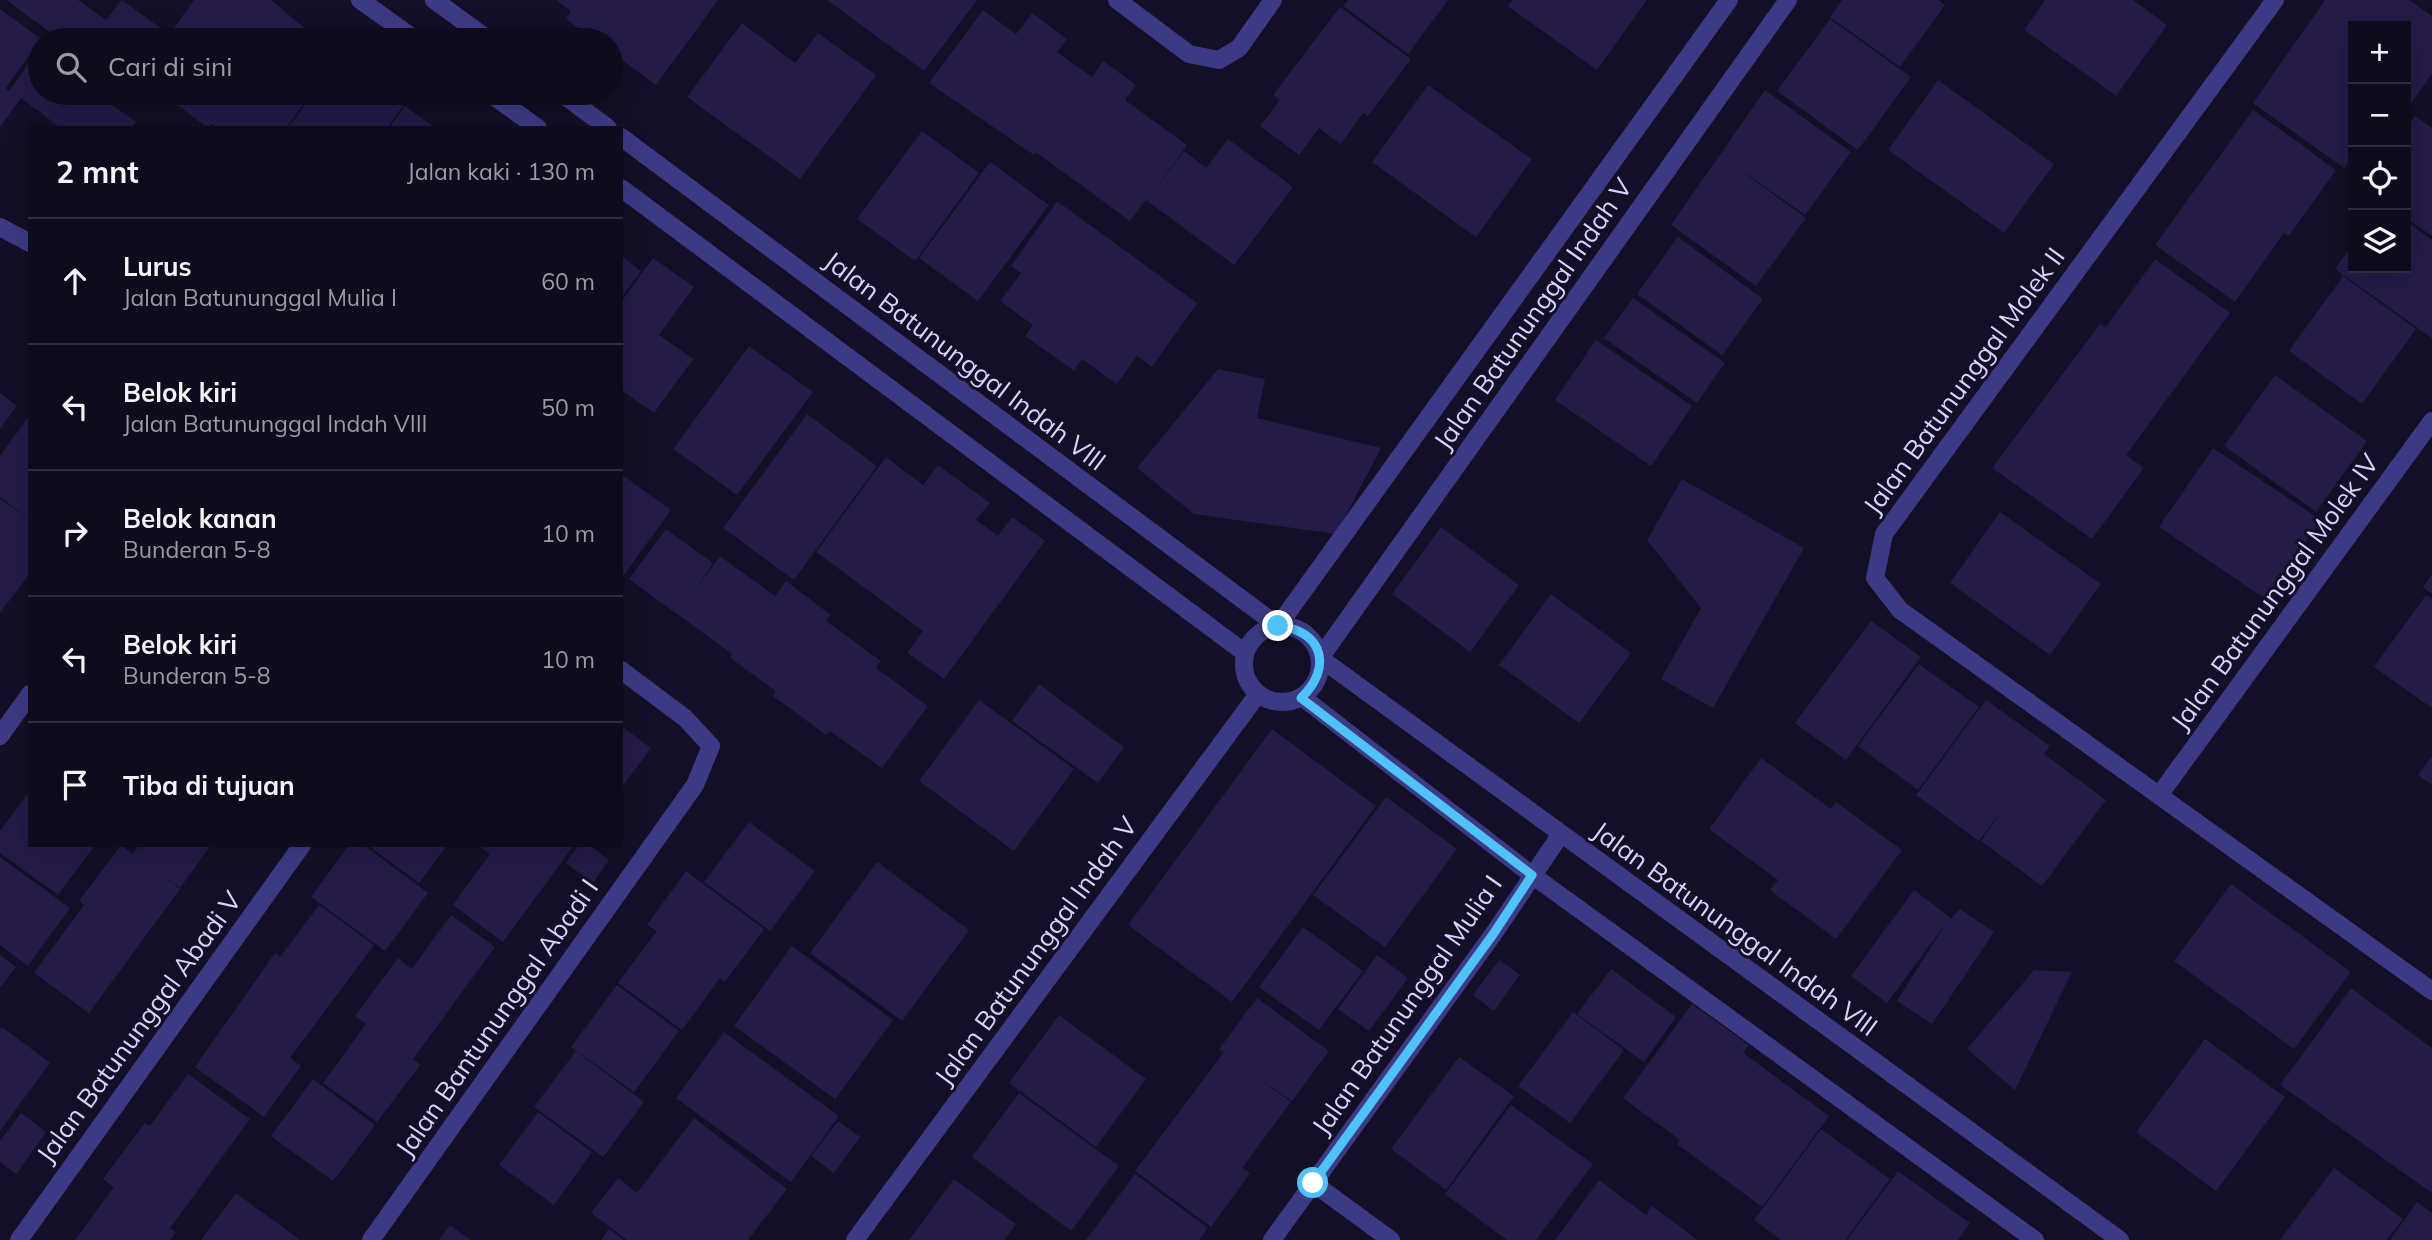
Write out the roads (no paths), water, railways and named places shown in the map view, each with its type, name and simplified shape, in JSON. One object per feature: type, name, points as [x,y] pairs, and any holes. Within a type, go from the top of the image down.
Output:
[{"type":"street","points":[[360,0],[399,28]]},
{"type":"street","points":[[434,0],[472,28]]},
{"type":"street","points":[[1117,0],[1189,54],[1219,60],[1239,48],[1273,0]]},
{"type":"street","name":"Jalan Batununggal Indah V","points":[[1278,626],[1729,0]]},
{"type":"street","name":"Jalan Batununggal Indah V","points":[[1320,659],[1788,0]]},
{"type":"street","name":"Jalan Batununggal Molek II","points":[[2275,0],[1884,534],[1875,578],[1900,610],[2432,991]]},
{"type":"street","points":[[506,105],[535,126]]},
{"type":"street","points":[[577,105],[605,126]]},
{"type":"street","name":"Jalan Batununggal Indah VIII","points":[[623,142],[1278,626]]},
{"type":"street","points":[[623,189],[1245,653]]},
{"type":"street","points":[[0,227],[28,242]]},
{"type":"street","name":"Jalan Batununggal Molek IV","points":[[2160,794],[2432,421]]},
{"type":"street","points":[[1278,626],[1293,627],[1306,634],[1316,645],[1320,659],[1319,674],[1312,687],[1301,698],[1286,702],[1272,701],[1258,694],[1249,682],[1244,668],[1245,653],[1252,639],[1278,626]]},
{"type":"street","name":"Jalan Batununggal Indah VIII","points":[[1320,659],[2120,1240]]},
{"type":"street","name":"Jalan Bantununggal Abadi I","points":[[371,1240],[695,785],[711,746],[685,718],[623,672]]},
{"type":"street","name":"Jalan Batununggal Indah V","points":[[855,1240],[1258,694]]},
{"type":"street","points":[[0,736],[28,697]]},
{"type":"street","points":[[1301,698],[1532,875],[2035,1240]]},
{"type":"street","name":"Jalan Batununggal Mulia I","points":[[1272,1240],[1494,933],[1561,834]]},
{"type":"street","name":"Jalan Batununggal Abadi V","points":[[19,1240],[301,847]]},
{"type":"street","points":[[1313,1183],[1391,1240]]}]
